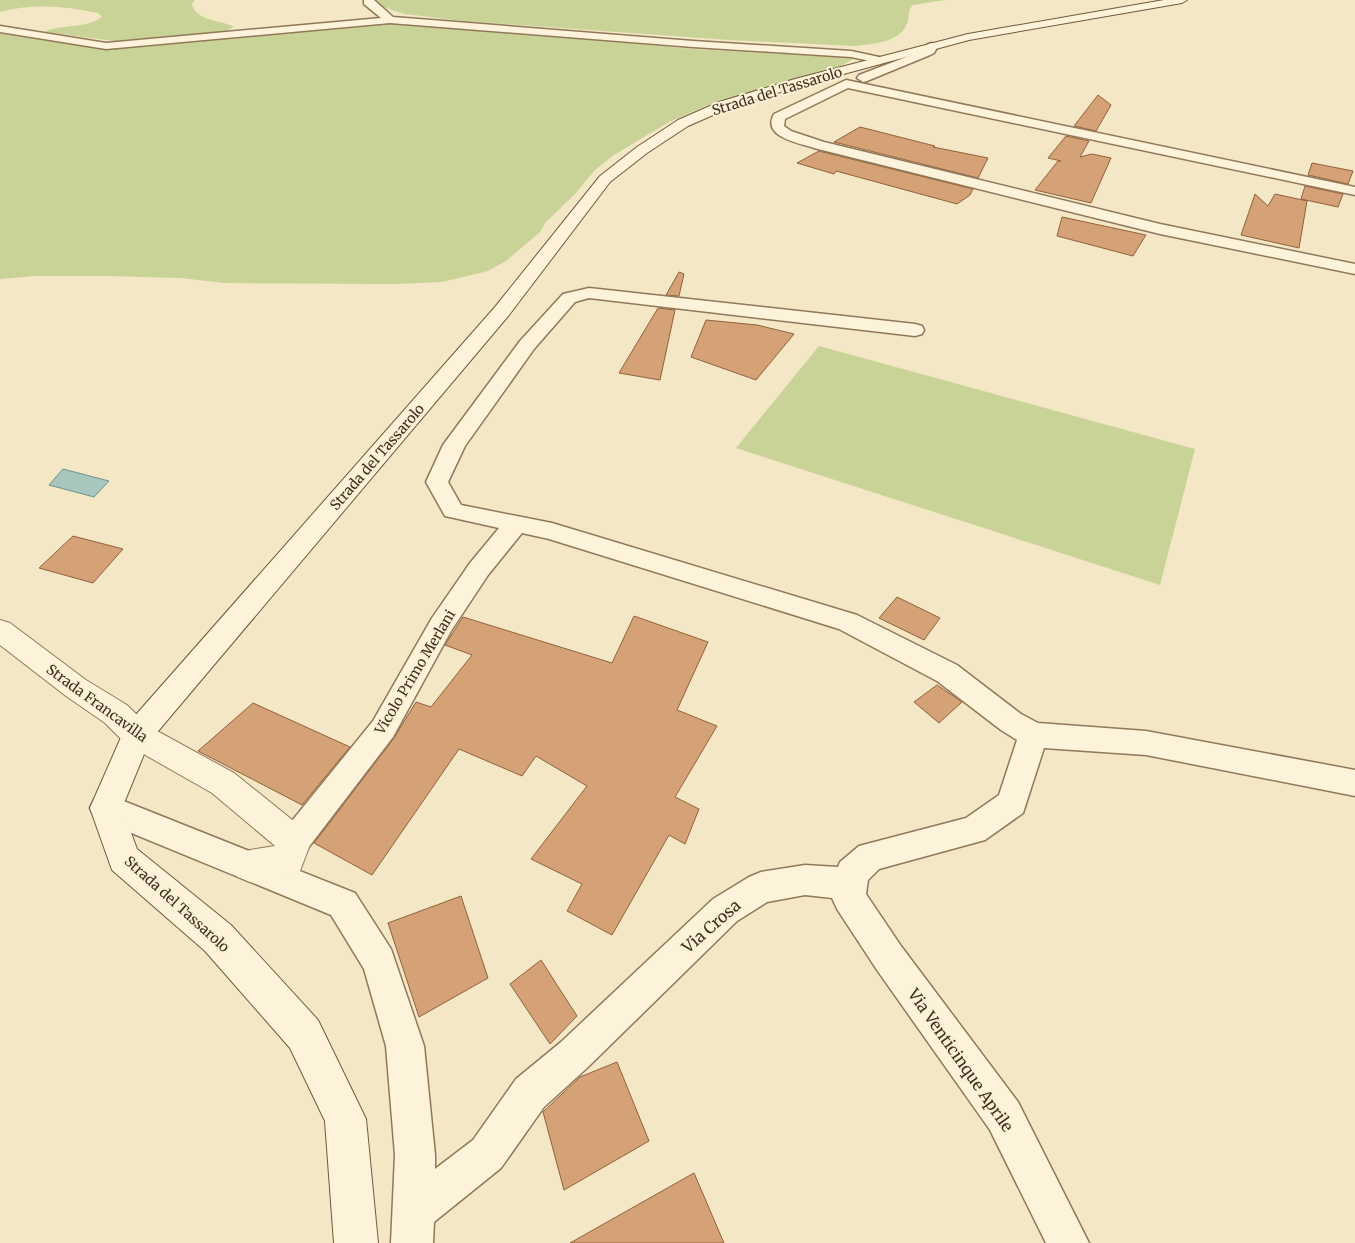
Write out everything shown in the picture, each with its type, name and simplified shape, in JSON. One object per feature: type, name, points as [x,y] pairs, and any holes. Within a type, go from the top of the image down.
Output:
[{"type":"main road","name":"Strada del Tassarolo","points":[[356,1243],[344,1119],[304,1034],[218,938],[124,860],[106,808],[137,735],[502,312],[606,179],[642,150],[683,123],[724,105],[880,60],[932,46],[1014,28],[1182,0]]},
{"type":"main road","name":"Strada Francavilla","points":[[0,630],[76,688],[116,714],[137,735],[223,782],[294,842]]},
{"type":"main road","points":[[250,866],[288,860],[294,842]]},
{"type":"street","points":[[369,0],[368,2],[390,20]]},
{"type":"street","points":[[0,29],[106,46],[390,20],[693,44],[851,54],[880,60]]},
{"type":"street","points":[[932,46],[930,51],[917,57],[846,84],[779,116],[778,128],[786,134],[819,145],[1028,198],[1160,229],[1355,269]]},
{"type":"street","points":[[846,84],[1355,191]]},
{"type":"street","points":[[916,330],[589,293],[569,298],[527,346],[460,437],[437,482],[453,511],[552,532],[848,622],[948,673],[1011,722],[1034,735],[1146,743],[1355,783]]},
{"type":"street","name":"Vicolo Primo Merlani","points":[[294,842],[383,729],[441,625],[479,569],[516,524]]},
{"type":"street","points":[[851,884],[852,873],[870,857],[974,830],[1012,803],[1034,735]]},
{"type":"street","points":[[106,808],[343,904],[379,961],[405,1046],[415,1155],[413,1228]]},
{"type":"street","name":"Via Crosa","points":[[413,1228],[487,1154],[530,1093],[574,1055],[725,910],[761,888],[805,880],[851,884]]},
{"type":"street","name":"Via Venticinque Aprile","points":[[851,884],[849,898],[889,958],[1004,1116],[1068,1243]]},
{"type":"green space","points":[[0,0],[195,0],[192,4],[198,14],[234,27],[224,32],[114,41],[44,32],[51,29],[88,24],[102,17],[98,13],[49,6],[24,7],[0,12]]},
{"type":"green space","points":[[376,0],[945,0],[913,5],[910,9],[907,24],[898,35],[891,39],[854,46],[729,40],[463,21],[405,14],[383,7]]},
{"type":"green space","points":[[377,23],[422,25],[693,49],[855,58],[839,67],[715,102],[669,122],[614,155],[595,170],[574,195],[546,222],[540,232],[506,261],[488,271],[442,282],[395,284],[224,283],[181,278],[105,276],[36,276],[0,279],[0,33],[83,46],[128,48]]},
{"type":"green space","points":[[819,346],[1195,449],[1160,585],[736,448]]},
{"type":"water","points":[[63,469],[109,481],[94,497],[49,485]]},
{"type":"building","points":[[1098,95],[1111,105],[1096,131],[1074,126]]},
{"type":"building","points":[[860,127],[935,146],[933,147],[988,158],[978,178],[834,142]]},
{"type":"building","points":[[1066,136],[1089,141],[1080,157],[1092,154],[1111,158],[1091,203],[1035,190],[1058,161],[1061,161],[1048,158]]},
{"type":"building","points":[[819,151],[973,189],[970,195],[957,204],[836,171],[834,174],[797,163]]},
{"type":"building","points":[[1312,163],[1353,171],[1348,184],[1308,175]]},
{"type":"building","points":[[1305,186],[1343,194],[1338,207],[1301,199]]},
{"type":"building","points":[[1255,194],[1268,206],[1275,194],[1307,201],[1299,248],[1241,235]]},
{"type":"building","points":[[1062,217],[1146,235],[1133,256],[1057,236]]},
{"type":"building","points":[[679,272],[684,274],[679,296],[666,295]]},
{"type":"building","points":[[658,308],[675,310],[660,380],[619,373]]},
{"type":"building","points":[[706,320],[757,325],[794,334],[756,380],[691,357]]},
{"type":"building","points":[[73,536],[123,549],[93,583],[39,568]]},
{"type":"building","points":[[897,597],[940,618],[924,640],[879,618]]},
{"type":"building","points":[[634,616],[708,642],[677,710],[717,726],[675,797],[699,809],[685,844],[669,835],[612,935],[567,911],[582,884],[531,859],[587,786],[536,756],[522,776],[459,749],[372,875],[314,843],[394,738],[416,702],[431,707],[472,655],[445,645],[463,617],[612,663]]},
{"type":"building","points":[[937,685],[962,702],[939,723],[914,702]]},
{"type":"building","points":[[253,703],[350,747],[302,805],[198,751]]},
{"type":"building","points":[[461,896],[488,978],[419,1017],[388,923]]},
{"type":"building","points":[[541,960],[577,1016],[550,1044],[510,984]]},
{"type":"building","points":[[617,1062],[649,1141],[564,1190],[543,1112],[580,1077]]},
{"type":"building","points":[[694,1173],[724,1243],[570,1243]]}]
